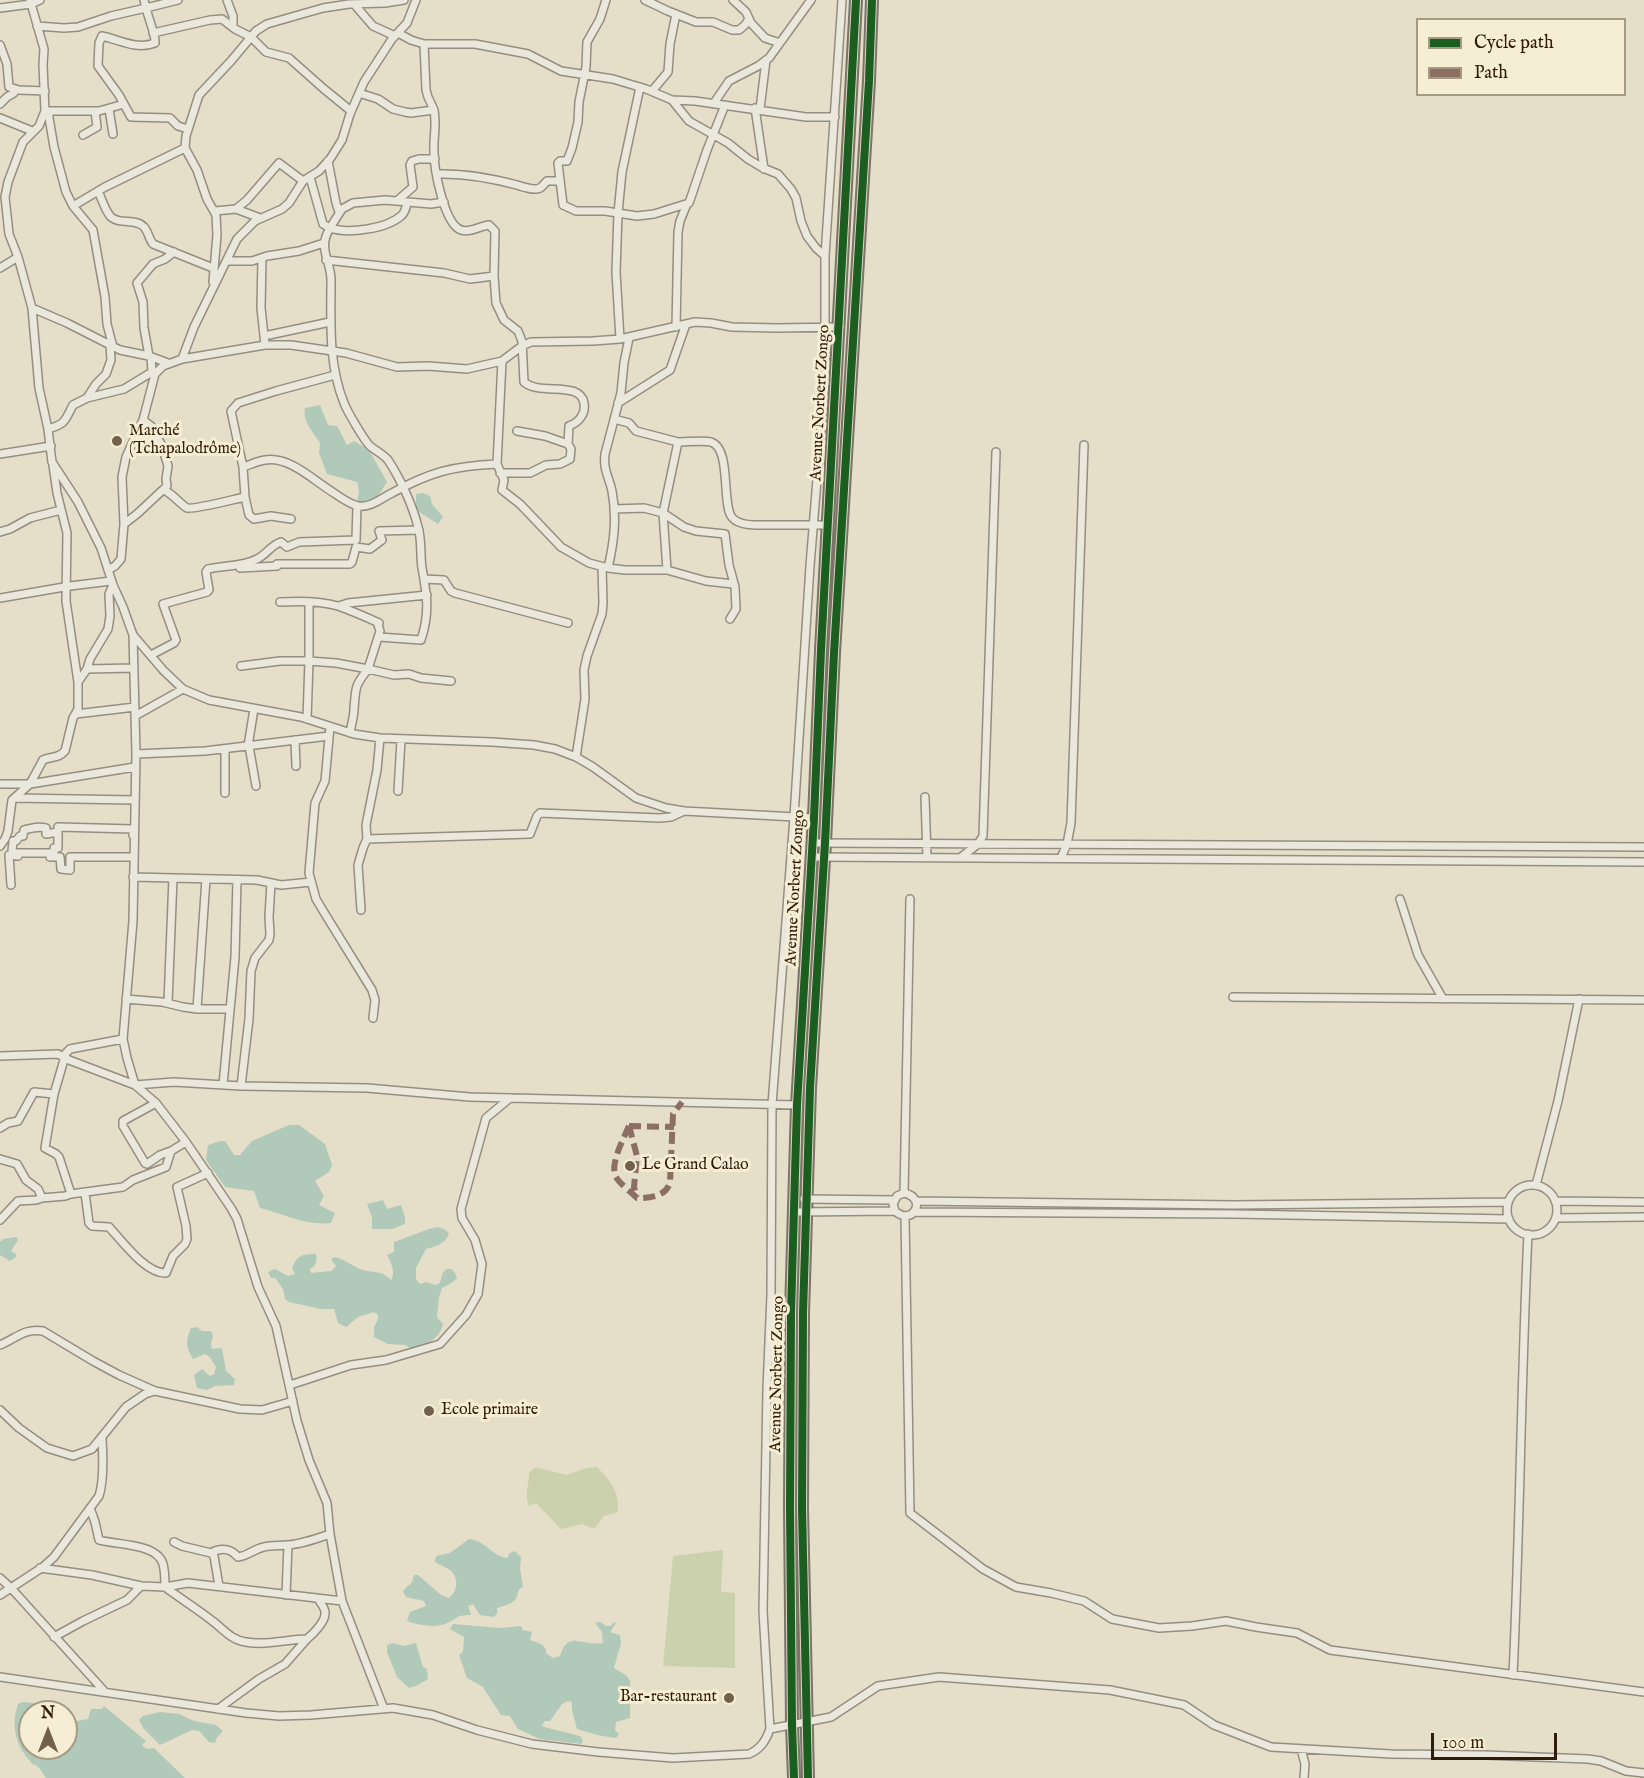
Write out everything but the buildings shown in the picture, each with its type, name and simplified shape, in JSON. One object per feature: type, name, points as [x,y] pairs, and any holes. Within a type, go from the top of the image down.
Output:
[{"type":"main road","name":"Avenue Norbert Zongo","points":[[794,1778],[790,1508],[791,1312],[797,1105],[813,843],[856,0]]},
{"type":"main road","name":"Avenue Norbert Zongo","points":[[808,1778],[802,1508],[803,1313],[810,1088],[872,0]]},
{"type":"street","points":[[0,8],[40,0]]},
{"type":"street","points":[[144,0],[149,24],[156,39],[155,43],[145,45],[123,43],[102,36],[98,66],[132,118],[170,118],[178,126],[188,129]]},
{"type":"street","points":[[37,26],[78,27],[178,0]]},
{"type":"street","points":[[227,0],[233,16],[233,27]]},
{"type":"street","points":[[212,286],[217,227],[215,211],[207,199],[197,170],[185,148],[198,95],[231,62],[251,37],[261,28],[276,21],[343,2],[354,4],[404,0]]},
{"type":"street","points":[[182,358],[212,286],[237,239],[252,223],[282,209],[289,203],[307,179],[328,161],[342,140],[359,93],[376,62],[409,19],[416,0]]},
{"type":"street","points":[[606,0],[587,42],[578,122],[570,154],[567,161],[558,163],[563,205],[576,211],[646,216],[687,204]]},
{"type":"street","points":[[645,0],[696,22],[713,22],[738,30],[749,19]]},
{"type":"street","points":[[733,0],[746,12],[751,23],[765,38],[780,43]]},
{"type":"street","points":[[714,104],[729,81],[766,60],[811,0]]},
{"type":"street","points":[[0,1677],[279,1716],[393,1708],[434,1715],[477,1730],[532,1744],[674,1758],[749,1754],[760,1747],[770,1729],[763,1611],[771,1295],[772,1105],[825,380],[825,256],[842,0]]},
{"type":"street","points":[[30,2],[44,49],[47,111],[55,152],[66,192],[73,206],[93,230],[105,297],[106,318],[112,346],[111,360],[106,374],[87,398]]},
{"type":"street","points":[[354,4],[373,26],[424,44],[467,44],[510,50],[536,57],[561,71],[603,77],[640,87],[672,100],[798,116],[835,117]]},
{"type":"street","points":[[652,91],[669,72],[670,44],[676,14]]},
{"type":"street","points":[[153,33],[216,19],[224,20],[251,37],[266,52],[289,58],[351,111]]},
{"type":"street","points":[[424,44],[426,90],[434,110],[436,128],[434,148],[437,174],[449,216],[459,229],[472,230],[489,225],[495,231],[495,297],[507,324],[518,331],[522,346],[524,380],[527,385],[574,391],[581,395],[585,406],[584,413],[578,421],[569,426],[568,444],[571,456],[567,461],[546,465],[530,473],[500,473]]},
{"type":"street","points":[[0,45],[7,64],[8,86],[15,89],[45,91]]},
{"type":"street","points":[[764,169],[757,109],[766,60]]},
{"type":"street","points":[[620,339],[616,272],[618,213],[622,172],[640,87]]},
{"type":"street","points":[[0,104],[14,93],[15,89]]},
{"type":"street","points":[[359,93],[374,97],[393,109],[405,112],[434,110]]},
{"type":"street","points":[[672,100],[686,118],[728,143],[764,169],[776,172],[796,198],[807,236],[825,256]]},
{"type":"street","points":[[47,111],[94,111],[124,104]]},
{"type":"street","points":[[676,327],[679,227],[725,105]]},
{"type":"street","points":[[109,109],[113,135]]},
{"type":"street","points":[[0,846],[8,831],[11,803],[30,784],[43,760],[55,758],[64,751],[78,700],[78,682],[65,587],[67,533],[39,388],[32,308],[9,234],[6,191],[20,148],[27,136],[40,124],[47,111]]},
{"type":"street","points":[[83,135],[97,126],[94,111]]},
{"type":"street","points":[[0,118],[32,131]]},
{"type":"street","points":[[73,206],[98,191],[185,148]]},
{"type":"street","points":[[398,200],[413,187],[410,165],[412,161],[435,159]]},
{"type":"street","points":[[328,161],[339,212]]},
{"type":"street","points":[[236,209],[247,200],[279,163],[307,179],[323,224],[330,228],[342,230],[374,228],[400,217],[405,212],[407,203]]},
{"type":"street","points":[[437,174],[490,178],[526,188],[541,188],[547,181],[559,181]]},
{"type":"street","points":[[98,191],[111,217],[119,221],[141,225],[153,244],[213,268]]},
{"type":"street","points":[[379,637],[421,640],[427,614],[427,595],[419,530],[388,461],[367,442],[346,409],[335,375],[330,322],[331,276],[324,243],[326,234],[339,212],[353,203],[398,200],[407,203],[444,202]]},
{"type":"street","points":[[215,211],[236,209],[260,218]]},
{"type":"street","points":[[0,234],[9,234]]},
{"type":"street","points":[[227,261],[243,262],[299,251],[324,243]]},
{"type":"street","points":[[108,570],[121,559],[124,524],[122,488],[124,466],[142,420],[155,375],[144,328],[143,302],[137,283],[153,264],[174,252]]},
{"type":"street","points":[[0,268],[18,257]]},
{"type":"street","points":[[262,258],[261,308],[265,345]]},
{"type":"street","points":[[326,260],[444,273],[470,279],[494,276]]},
{"type":"street","points":[[32,308],[73,325],[112,346],[168,363]]},
{"type":"street","points":[[264,336],[330,322]]},
{"type":"street","points":[[48,429],[63,423],[73,405],[87,398],[124,389],[168,363],[182,358],[265,345],[291,345],[332,351],[397,367],[428,366],[467,369],[502,361],[522,346],[536,341],[593,341],[629,338],[686,324],[706,322],[728,327],[840,327]]},
{"type":"street","points":[[618,403],[670,370],[686,324]]},
{"type":"street","points":[[576,757],[585,699],[584,670],[602,615],[605,567],[614,544],[612,489],[604,470],[604,463],[618,403],[629,338]]},
{"type":"street","points":[[502,361],[496,464],[504,480],[502,490],[520,504],[561,547],[582,560],[605,567],[667,570],[706,581],[733,584]]},
{"type":"street","points":[[291,519],[271,516],[254,519],[249,515],[243,467],[231,411],[238,404],[335,375]]},
{"type":"street","points":[[614,418],[629,423],[636,430],[678,442],[710,441],[713,443],[720,450],[729,508],[732,517],[737,521],[747,525],[828,525]]},
{"type":"street","points":[[124,524],[167,486],[168,466],[162,446],[151,426],[142,420]]},
{"type":"street","points":[[517,431],[545,436],[568,444]]},
{"type":"street","points":[[667,570],[663,513],[678,442]]},
{"type":"street","points":[[1061,858],[1067,844],[1071,823],[1084,445]]},
{"type":"street","points":[[2,453],[51,446]]},
{"type":"street","points":[[960,858],[978,844],[983,836],[996,452]]},
{"type":"street","points":[[243,467],[265,460],[278,460],[357,506],[373,504],[419,479],[456,467],[496,464]]},
{"type":"street","points":[[52,462],[78,502],[101,548],[133,635],[136,754],[133,843]]},
{"type":"street","points":[[164,490],[174,495],[184,506],[194,509],[245,497]]},
{"type":"street","points":[[151,655],[176,640],[163,604],[207,592],[209,590],[207,570],[260,558],[281,542],[287,548],[299,542],[356,540],[357,506]]},
{"type":"street","points":[[614,509],[644,508],[663,513],[684,527],[696,531],[725,534],[736,609],[730,619]]},
{"type":"street","points":[[0,532],[30,518],[61,510]]},
{"type":"street","points":[[226,566],[238,568],[277,566],[277,564],[350,564],[356,547],[370,549],[382,540],[379,531],[419,530]]},
{"type":"street","points":[[424,579],[444,580],[455,593],[568,623]]},
{"type":"street","points":[[0,598],[65,587],[112,583]]},
{"type":"street","points":[[78,682],[108,629],[109,594],[112,583]]},
{"type":"street","points":[[339,606],[352,602],[427,595]]},
{"type":"street","points":[[280,602],[339,606],[379,623],[379,637],[368,669],[359,680],[354,692],[350,733]]},
{"type":"street","points":[[308,719],[309,603]]},
{"type":"street","points":[[133,635],[183,689],[208,700],[271,710],[308,719],[330,728],[380,738],[492,742],[555,749],[576,757],[636,798],[666,808],[814,818]]},
{"type":"street","points":[[241,666],[280,661],[309,661],[336,663],[394,675],[410,674],[421,678],[451,681]]},
{"type":"street","points":[[87,669],[133,668]]},
{"type":"street","points":[[135,716],[183,689]]},
{"type":"street","points":[[76,714],[135,706]]},
{"type":"street","points":[[254,709],[248,746],[256,786]]},
{"type":"street","points":[[330,728],[325,781],[315,803],[309,863],[311,882],[316,899],[325,915],[372,990],[375,1000],[373,1018]]},
{"type":"street","points":[[136,754],[205,751],[329,736]]},
{"type":"street","points":[[361,910],[358,865],[367,839],[366,825],[372,800],[380,738]]},
{"type":"street","points":[[295,740],[296,766]]},
{"type":"street","points":[[398,791],[401,740]]},
{"type":"street","points":[[225,749],[225,793]]},
{"type":"street","points":[[0,784],[30,784],[135,767]]},
{"type":"street","points":[[925,797],[927,857]]},
{"type":"street","points":[[15,798],[134,800]]},
{"type":"street","points":[[367,839],[530,834],[540,813],[659,818],[671,817],[684,811]]},
{"type":"street","points":[[58,832],[46,834],[44,827],[24,830],[23,836],[13,842],[12,851],[16,853],[54,853],[54,848],[58,848],[58,832],[58,827],[133,830],[133,921],[123,1039],[135,1085]]},
{"type":"street","points":[[813,843],[1644,847]]},
{"type":"street","points":[[11,885],[9,855],[60,857],[61,869],[70,870],[70,857],[133,857]]},
{"type":"street","points":[[812,857],[1644,862]]},
{"type":"street","points":[[133,877],[237,879],[287,885],[311,882]]},
{"type":"street","points":[[168,1003],[173,878]]},
{"type":"street","points":[[197,1009],[206,879]]},
{"type":"street","points":[[223,1085],[237,926],[237,879]]},
{"type":"street","points":[[241,1086],[249,1019],[251,971],[255,958],[270,934],[271,883]]},
{"type":"street","points":[[904,1193],[910,899]]},
{"type":"street","points":[[1400,899],[1418,955],[1443,999]]},
{"type":"street","points":[[1233,997],[1644,1000]]},
{"type":"street","points":[[126,999],[168,1003],[197,1009],[230,1009]]},
{"type":"street","points":[[1536,1185],[1558,1101],[1580,999]]},
{"type":"street","points":[[71,1194],[59,1157],[45,1148],[54,1095],[66,1053],[70,1049],[123,1039]]},
{"type":"street","points":[[0,1056],[58,1054],[135,1085],[156,1103],[186,1142],[237,1219],[258,1287],[276,1326],[309,1460],[327,1503],[342,1601],[384,1709]]},
{"type":"street","points":[[135,1085],[174,1082],[241,1086],[367,1088],[470,1097],[797,1105]]},
{"type":"street","points":[[0,1128],[18,1121],[34,1092],[54,1095]]},
{"type":"street","points":[[290,1385],[351,1365],[386,1359],[440,1344],[466,1315],[478,1294],[482,1264],[475,1240],[462,1218],[461,1209],[486,1118],[510,1098]]},
{"type":"street","points":[[156,1103],[123,1121],[123,1126],[145,1163],[147,1164],[186,1142]]},
{"type":"street","points":[[0,1220],[18,1201],[123,1188],[133,1180],[166,1167],[171,1151]]},
{"type":"street","points":[[0,1159],[17,1164],[26,1180],[38,1190],[42,1198]]},
{"type":"street","points":[[86,1193],[89,1223],[92,1226],[109,1227],[130,1252],[155,1272],[166,1273],[173,1256],[187,1239],[177,1187],[208,1173]]},
{"type":"street","points":[[1536,1185],[1551,1193],[1555,1201],[1556,1218],[1545,1231],[1528,1234],[1513,1226],[1509,1219],[1508,1202],[1519,1188],[1536,1185]]},
{"type":"street","points":[[906,1217],[898,1214],[893,1208],[897,1196],[904,1193],[914,1197],[916,1201],[914,1212]]},
{"type":"street","points":[[794,1199],[894,1200]]},
{"type":"street","points":[[916,1201],[1234,1204],[1508,1202]]},
{"type":"street","points":[[1555,1201],[1644,1203]]},
{"type":"street","points":[[1234,1204],[1234,1214]]},
{"type":"street","points":[[794,1212],[895,1211]]},
{"type":"street","points":[[906,1217],[914,1212],[1509,1219]]},
{"type":"street","points":[[906,1217],[910,1513],[983,1569],[1017,1587],[1084,1601],[1112,1618],[1159,1628],[1226,1621],[1297,1633],[1330,1650],[1644,1692]]},
{"type":"street","points":[[1556,1218],[1644,1217]]},
{"type":"street","points":[[1513,1675],[1519,1557],[1528,1234]]},
{"type":"street","points":[[0,1345],[26,1330],[44,1330],[119,1376],[155,1391],[240,1409],[262,1410],[293,1401]]},
{"type":"street","points":[[0,1410],[19,1428],[47,1448],[60,1454],[73,1456],[92,1449],[126,1407],[145,1394],[155,1391]]},
{"type":"street","points":[[0,1595],[54,1557],[99,1496],[103,1456],[102,1438]]},
{"type":"street","points":[[90,1508],[99,1540],[136,1546],[157,1554],[163,1563],[165,1587]]},
{"type":"street","points":[[211,1553],[223,1549],[241,1557],[256,1549],[311,1541],[330,1534]]},
{"type":"street","points":[[174,1542],[211,1553],[214,1556],[219,1586]]},
{"type":"street","points":[[286,1595],[288,1545]]},
{"type":"street","points":[[40,1568],[92,1575],[141,1586],[165,1587],[188,1583],[342,1601]]},
{"type":"street","points":[[0,1578],[105,1692]]},
{"type":"street","points":[[54,1637],[127,1600],[141,1586]]},
{"type":"street","points":[[165,1587],[233,1638],[260,1643],[307,1639]]},
{"type":"street","points":[[218,1709],[259,1679],[285,1664],[313,1634],[326,1616],[319,1599]]},
{"type":"street","points":[[770,1729],[831,1717],[878,1686],[939,1677],[1121,1692],[1184,1705],[1214,1725],[1271,1748],[1391,1754],[1588,1759],[1601,1761],[1626,1771],[1644,1773]]},
{"type":"street","points":[[1300,1749],[1305,1764],[1304,1778]]},
{"type":"shaded area","points":[[320,405],[328,425],[337,426],[347,445],[354,441],[369,450],[387,482],[376,499],[361,504],[357,502],[359,491],[357,482],[327,474],[319,453],[320,443],[304,413],[305,408]]},
{"type":"shaded area","points":[[423,493],[430,496],[432,504],[443,517],[438,524],[416,510],[416,494]]},
{"type":"shaded area","points":[[289,1125],[299,1125],[325,1144],[332,1165],[329,1172],[315,1181],[324,1196],[319,1205],[335,1213],[331,1223],[312,1223],[260,1208],[254,1191],[225,1187],[206,1160],[208,1145],[225,1141],[234,1155],[240,1155],[252,1141]]},
{"type":"shaded area","points":[[383,1200],[387,1209],[401,1205],[405,1224],[392,1229],[372,1229],[372,1217],[367,1204]]},
{"type":"shaded area","points":[[438,1227],[449,1234],[442,1243],[426,1249],[416,1268],[416,1279],[420,1284],[426,1282],[435,1285],[440,1283],[446,1269],[451,1269],[457,1278],[442,1288],[439,1297],[437,1317],[443,1324],[439,1334],[427,1343],[412,1349],[405,1345],[388,1344],[374,1337],[378,1315],[374,1312],[358,1317],[346,1327],[338,1323],[334,1309],[321,1309],[289,1302],[285,1299],[283,1289],[268,1272],[275,1269],[288,1276],[295,1274],[292,1268],[298,1258],[316,1254],[316,1263],[310,1269],[311,1273],[331,1271],[336,1266],[331,1259],[334,1257],[360,1269],[383,1274],[391,1280],[393,1271],[387,1255],[394,1252],[394,1242]]},
{"type":"shaded area","points":[[16,1237],[18,1240],[11,1251],[16,1254],[16,1257],[10,1261],[0,1255],[0,1242],[3,1239]]},
{"type":"shaded area","points":[[197,1327],[202,1331],[211,1331],[212,1349],[222,1348],[226,1371],[235,1379],[234,1385],[215,1386],[207,1390],[197,1388],[194,1375],[202,1369],[210,1376],[214,1374],[216,1367],[210,1357],[205,1354],[193,1359],[191,1355],[187,1344],[188,1337],[191,1328]]},
{"type":"shaded area","points":[[535,1467],[566,1475],[597,1467],[613,1487],[618,1512],[604,1516],[594,1529],[582,1524],[561,1529],[536,1503],[529,1506],[527,1494],[529,1473]]},
{"type":"shaded area","points":[[469,1539],[481,1543],[501,1556],[507,1558],[515,1551],[521,1557],[520,1569],[523,1586],[516,1598],[511,1603],[497,1608],[497,1614],[493,1617],[480,1615],[473,1604],[468,1606],[471,1615],[459,1617],[445,1624],[426,1626],[407,1621],[410,1612],[426,1606],[424,1601],[406,1597],[403,1591],[412,1582],[414,1575],[418,1575],[441,1595],[449,1598],[456,1588],[455,1576],[450,1570],[435,1562],[436,1556],[450,1553]]},
{"type":"shaded area","points":[[723,1550],[721,1592],[735,1593],[735,1668],[663,1666],[673,1556]]},
{"type":"shaded area","points":[[600,1622],[606,1626],[616,1623],[610,1632],[620,1635],[621,1643],[614,1668],[627,1676],[630,1681],[630,1718],[616,1722],[615,1730],[619,1734],[616,1738],[597,1735],[577,1729],[572,1702],[562,1704],[550,1721],[545,1721],[542,1725],[580,1736],[583,1740],[582,1744],[540,1739],[518,1729],[510,1716],[501,1715],[483,1687],[467,1678],[459,1655],[463,1652],[464,1637],[450,1629],[453,1624],[500,1628],[521,1626],[523,1630],[532,1632],[530,1640],[541,1644],[546,1649],[546,1653],[553,1658],[560,1656],[567,1643],[572,1641],[603,1643],[602,1632],[595,1623]]},
{"type":"shaded area","points":[[393,1643],[403,1646],[416,1643],[423,1667],[427,1669],[428,1679],[409,1688],[397,1677],[387,1652],[387,1645]]},
{"type":"shaded area","points":[[18,1704],[18,1741],[15,1727]]},
{"type":"shaded area","points":[[104,1706],[146,1741],[142,1745],[147,1749],[154,1748],[185,1778],[46,1778],[37,1766],[29,1760],[78,1760],[78,1721],[88,1719],[91,1709],[102,1709]]},
{"type":"shaded area","points":[[160,1712],[179,1714],[194,1721],[216,1725],[223,1731],[215,1743],[209,1742],[199,1731],[192,1730],[160,1745],[143,1728],[139,1720],[143,1716]]},
{"type":"marked path","points":[[629,1126],[614,1166],[616,1177],[637,1198],[661,1194],[670,1183],[673,1114],[682,1102]]},
{"type":"marked path","points":[[629,1126],[637,1156],[634,1187],[637,1197]]},
{"type":"marked path","points":[[629,1126],[674,1127]]},
{"type":"cycle path","points":[[794,1778],[790,1508],[791,1312],[797,1105],[856,0]]},
{"type":"cycle path","points":[[808,1778],[802,1508],[803,1313],[810,1088],[872,0]]},
{"type":"place","name":"Marché (Tchapalodrôme)","points":[[117,441]]},
{"type":"place","name":"Le Grand Calao","points":[[630,1166]]},
{"type":"place","name":"Ecole primaire","points":[[429,1411]]},
{"type":"place","name":"Bar-restaurant","points":[[729,1698]]}]
